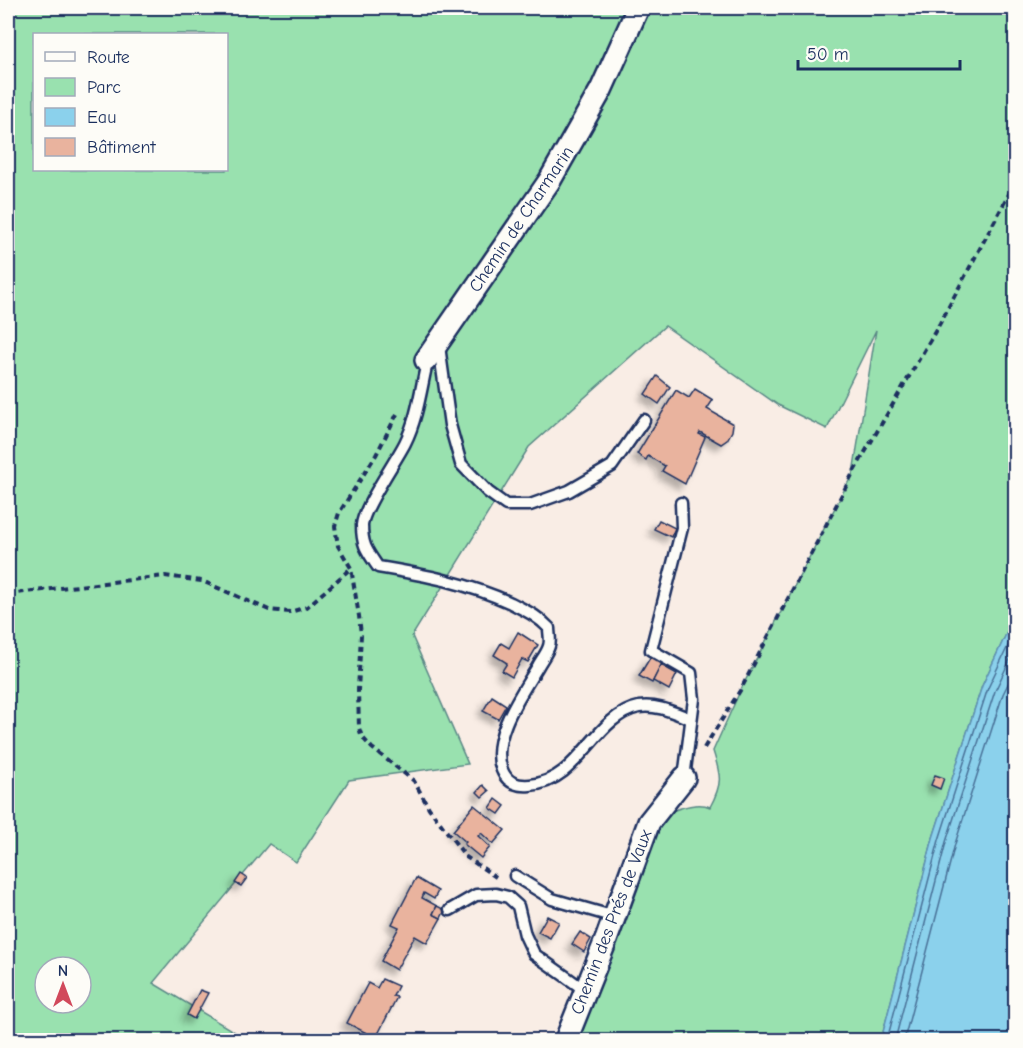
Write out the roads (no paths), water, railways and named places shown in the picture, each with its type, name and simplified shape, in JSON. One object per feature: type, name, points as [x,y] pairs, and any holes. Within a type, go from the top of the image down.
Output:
[{"type":"street","name":"Chemin de Charmarin","points":[[431,352],[550,180],[601,90],[638,8]]},
{"type":"street","name":"Chemin des Prés de Vaux","points":[[566,1041],[615,917],[649,822],[684,778]]},
{"type":"lane","points":[[431,352],[461,464],[488,492],[506,505],[530,505],[569,491],[612,466],[644,420]]},
{"type":"lane","points":[[431,352],[414,422],[362,522],[364,548],[378,567],[450,580],[479,589],[538,616],[549,628],[549,646],[500,735],[498,762],[505,778],[518,786],[534,785],[553,779],[573,764],[596,736],[624,713],[639,707],[667,710],[692,719]]},
{"type":"lane","points":[[681,503],[682,528],[651,650],[691,673],[694,699],[684,778]]},
{"type":"lane","points":[[515,876],[552,899],[615,917]]},
{"type":"lane","points":[[450,910],[476,896],[496,894],[508,897],[518,906],[525,935],[534,954],[586,991]]},
{"type":"water","points":[[1015,615],[1015,1040],[881,1040],[933,838],[982,686]]}]
